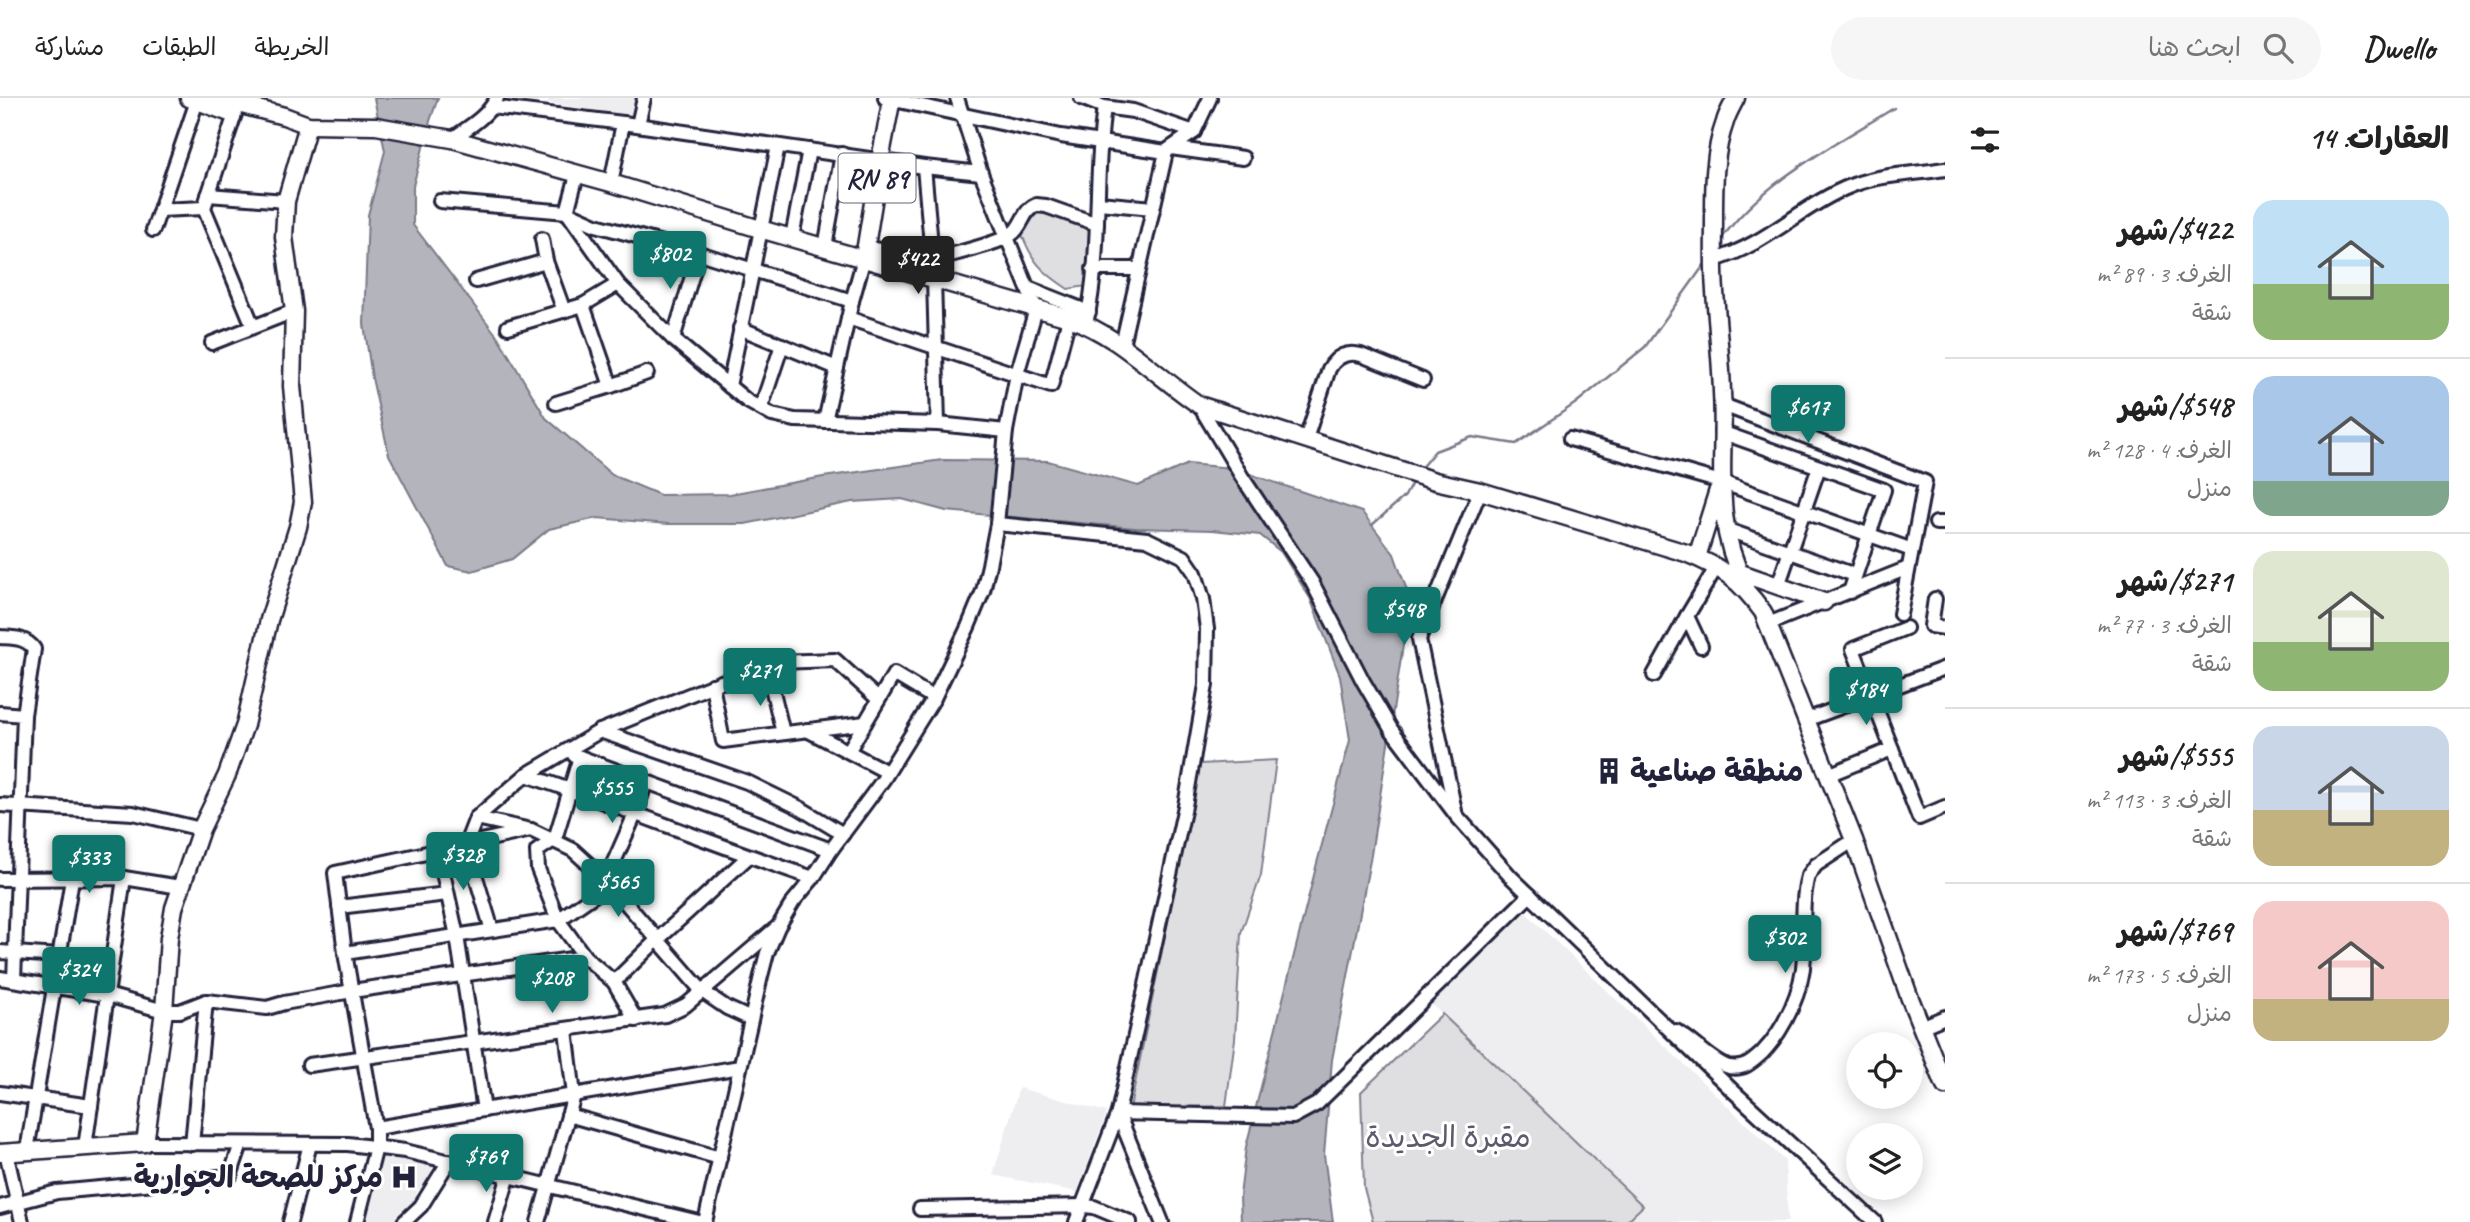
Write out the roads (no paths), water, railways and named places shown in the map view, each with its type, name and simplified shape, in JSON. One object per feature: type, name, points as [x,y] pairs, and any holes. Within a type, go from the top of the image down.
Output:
[{"type":"main road","points":[[215,98],[236,110]]},
{"type":"main road","points":[[1736,98],[1725,122],[1718,148],[1714,193],[1714,260],[1723,405],[1721,482],[1725,529],[1738,572],[1763,612],[1854,840],[1945,1086]]},
{"type":"main road","points":[[194,99],[236,110],[284,116],[303,124],[376,126],[449,138],[825,247],[865,253],[934,278],[1036,309],[1069,318],[1088,318],[1199,404],[1410,473],[1479,491],[1697,558],[1717,566],[1747,589]]},
{"type":"main road","name":"RN 89","points":[[865,253],[890,99]]},
{"type":"main road","points":[[3,1152],[145,1143],[164,1011],[169,938],[180,887],[201,829],[227,775],[245,726],[269,620],[298,527],[303,502],[292,386],[294,311],[284,237],[286,201],[303,124]]},
{"type":"main road","points":[[1697,558],[1721,482]]},
{"type":"main road","points":[[1738,572],[1824,602]]},
{"type":"street","points":[[541,113],[543,98]]},
{"type":"street","points":[[638,125],[644,98]]},
{"type":"street","points":[[705,1222],[767,953],[778,927],[793,902],[813,878],[887,772],[933,698],[983,591],[998,521],[1006,431],[1017,374],[1036,309],[981,173],[957,98]]},
{"type":"street","points":[[1081,98],[1104,107],[1133,111],[1194,132]]},
{"type":"street","points":[[1122,345],[1168,150],[1194,132],[1210,98]]},
{"type":"street","points":[[153,230],[194,99]]},
{"type":"street","points":[[890,99],[1099,142],[1243,158]]},
{"type":"street","points":[[449,138],[475,124],[495,103],[541,113],[981,173]]},
{"type":"street","points":[[1028,288],[1088,318],[1099,203],[1099,142],[1104,107]]},
{"type":"street","points":[[236,110],[206,202],[254,326]]},
{"type":"street","points":[[611,183],[623,123]]},
{"type":"street","points":[[729,386],[778,146]]},
{"type":"street","points":[[792,237],[809,150]]},
{"type":"street","points":[[825,247],[842,154]]},
{"type":"street","points":[[924,167],[934,278],[938,424]]},
{"type":"street","points":[[1714,260],[1738,253],[1822,201],[1854,185],[1885,177],[1945,169]]},
{"type":"street","points":[[576,175],[567,212],[618,284],[673,339],[729,386],[772,415],[795,419],[938,424],[1006,431]]},
{"type":"street","points":[[160,211],[206,202],[286,201]]},
{"type":"street","points":[[440,201],[567,212],[596,225],[852,300]]},
{"type":"street","points":[[1099,203],[1153,208]]},
{"type":"street","points":[[825,421],[865,253],[932,258],[1008,237],[1018,229],[1027,211],[1036,205],[1097,224]]},
{"type":"street","points":[[542,239],[546,261],[564,311]]},
{"type":"street","points":[[673,339],[699,253]]},
{"type":"street","points":[[476,281],[546,261]]},
{"type":"street","points":[[1093,269],[1139,269]]},
{"type":"street","points":[[508,327],[583,305],[618,284]]},
{"type":"street","points":[[583,305],[611,386]]},
{"type":"street","points":[[212,343],[294,311]]},
{"type":"street","points":[[848,318],[1051,386],[1069,318]]},
{"type":"street","points":[[740,328],[836,368]]},
{"type":"street","points":[[761,408],[782,345]]},
{"type":"street","points":[[1306,439],[1329,369],[1336,358],[1355,353],[1423,380]]},
{"type":"street","points":[[556,403],[647,373]]},
{"type":"street","points":[[1199,404],[1242,477],[1312,582],[1391,729],[1456,815],[1511,877],[1660,1022],[1875,1222]]},
{"type":"street","points":[[1723,405],[1924,482],[1900,614]]},
{"type":"street","points":[[1721,432],[1884,490],[1850,592]]},
{"type":"street","points":[[1570,439],[1721,482],[1912,550]]},
{"type":"street","points":[[1777,586],[1819,467]]},
{"type":"street","points":[[1456,815],[1419,639],[1479,491]]},
{"type":"street","points":[[998,521],[1147,539],[1184,557],[1195,573],[1203,599],[1207,629],[1206,685],[1185,806],[1118,1113],[1076,1222]]},
{"type":"street","points":[[1725,529],[1855,575]]},
{"type":"street","points":[[1654,675],[1717,566]]},
{"type":"street","points":[[1768,624],[1908,568]]},
{"type":"street","points":[[1935,600],[1931,626],[1945,628]]},
{"type":"street","points":[[1687,617],[1700,646]]},
{"type":"street","points":[[1906,628],[1853,649],[1919,818],[1945,807]]},
{"type":"street","points":[[0,637],[21,639],[34,649],[24,715],[13,980]]},
{"type":"street","points":[[783,733],[769,676],[778,662],[835,660],[878,699]]},
{"type":"street","points":[[1806,720],[1945,667]]},
{"type":"street","points":[[849,750],[894,674],[933,698]]},
{"type":"street","points":[[492,930],[466,844],[476,818],[526,775],[600,731],[721,682],[769,676]]},
{"type":"street","points":[[712,685],[723,741],[865,723]]},
{"type":"street","points":[[0,713],[24,715]]},
{"type":"street","points":[[807,730],[887,772]]},
{"type":"street","points":[[600,731],[747,782],[800,808],[843,834]]},
{"type":"street","points":[[1828,775],[1892,749]]},
{"type":"street","points":[[564,751],[831,850]]},
{"type":"street","points":[[580,757],[555,839],[537,851],[538,869],[558,920],[585,957],[614,982],[636,1020]]},
{"type":"street","points":[[526,775],[636,812],[748,857],[813,878]]},
{"type":"street","points":[[345,953],[558,920],[608,882],[646,781]]},
{"type":"street","points":[[0,805],[133,813],[201,829]]},
{"type":"street","points":[[476,818],[531,830],[555,839],[573,850],[608,882],[702,991],[727,1008],[751,1019]]},
{"type":"street","points":[[357,1222],[376,1147],[376,1128],[345,953],[335,873],[531,830]]},
{"type":"street","points":[[1660,1022],[1690,1038],[1727,1066],[1738,1068],[1754,1061],[1773,1041],[1783,1024],[1802,975],[1808,876],[1816,865],[1854,840]]},
{"type":"street","points":[[438,850],[457,936],[484,1110]]},
{"type":"street","points":[[614,982],[748,857]]},
{"type":"street","points":[[0,879],[124,878],[180,887]]},
{"type":"street","points":[[85,1147],[124,878]]},
{"type":"street","points":[[27,1151],[72,879]]},
{"type":"street","points":[[339,907],[447,894]]},
{"type":"street","points":[[1118,1113],[1293,1118],[1317,1104],[1530,895]]},
{"type":"street","points":[[309,1065],[665,1016],[686,1005],[778,927]]},
{"type":"street","points":[[0,952],[59,956]]},
{"type":"street","points":[[0,978],[107,995],[164,1011],[180,1011],[206,1001],[267,1009],[284,1003],[352,991],[585,957]]},
{"type":"street","points":[[192,1143],[206,1001]]},
{"type":"street","points":[[1921,1027],[1945,1017]]},
{"type":"street","points":[[538,1222],[574,1095],[566,1030]]},
{"type":"street","points":[[376,1128],[740,1067]]},
{"type":"street","points":[[0,1093],[91,1105]]},
{"type":"street","points":[[1118,1113],[1162,1222]]},
{"type":"street","points":[[568,1115],[720,1158]]},
{"type":"street","points":[[145,1143],[348,1144],[405,1151],[699,1222]]},
{"type":"street","points":[[0,1207],[57,1192],[230,1176],[240,1144]]},
{"type":"street","points":[[290,1222],[310,1144]]},
{"type":"street","points":[[3,1152],[22,1222]]},
{"type":"street","points":[[404,1222],[421,1206],[449,1161]]},
{"type":"street","points":[[495,1222],[509,1175]]},
{"type":"street","points":[[920,1209],[1084,1206],[1094,1207],[1130,1222]]},
{"type":"waterway","points":[[1720,241],[1756,200],[1777,183],[1823,151],[1894,108]]},
{"type":"waterway","points":[[1419,470],[1435,451],[1472,437],[1516,444],[1576,403],[1645,347],[1707,261]]},
{"type":"waterway","points":[[1372,525],[1405,496],[1413,481]]},
{"type":"place","name":"منطقة صناعية","points":[[1609,771]]},
{"type":"place","name":"مركز للصحة الجوارية","points":[[404,1177]]},
{"type":"park label","name":"مقبرة الجديدة","points":[[1448,1137]]}]
